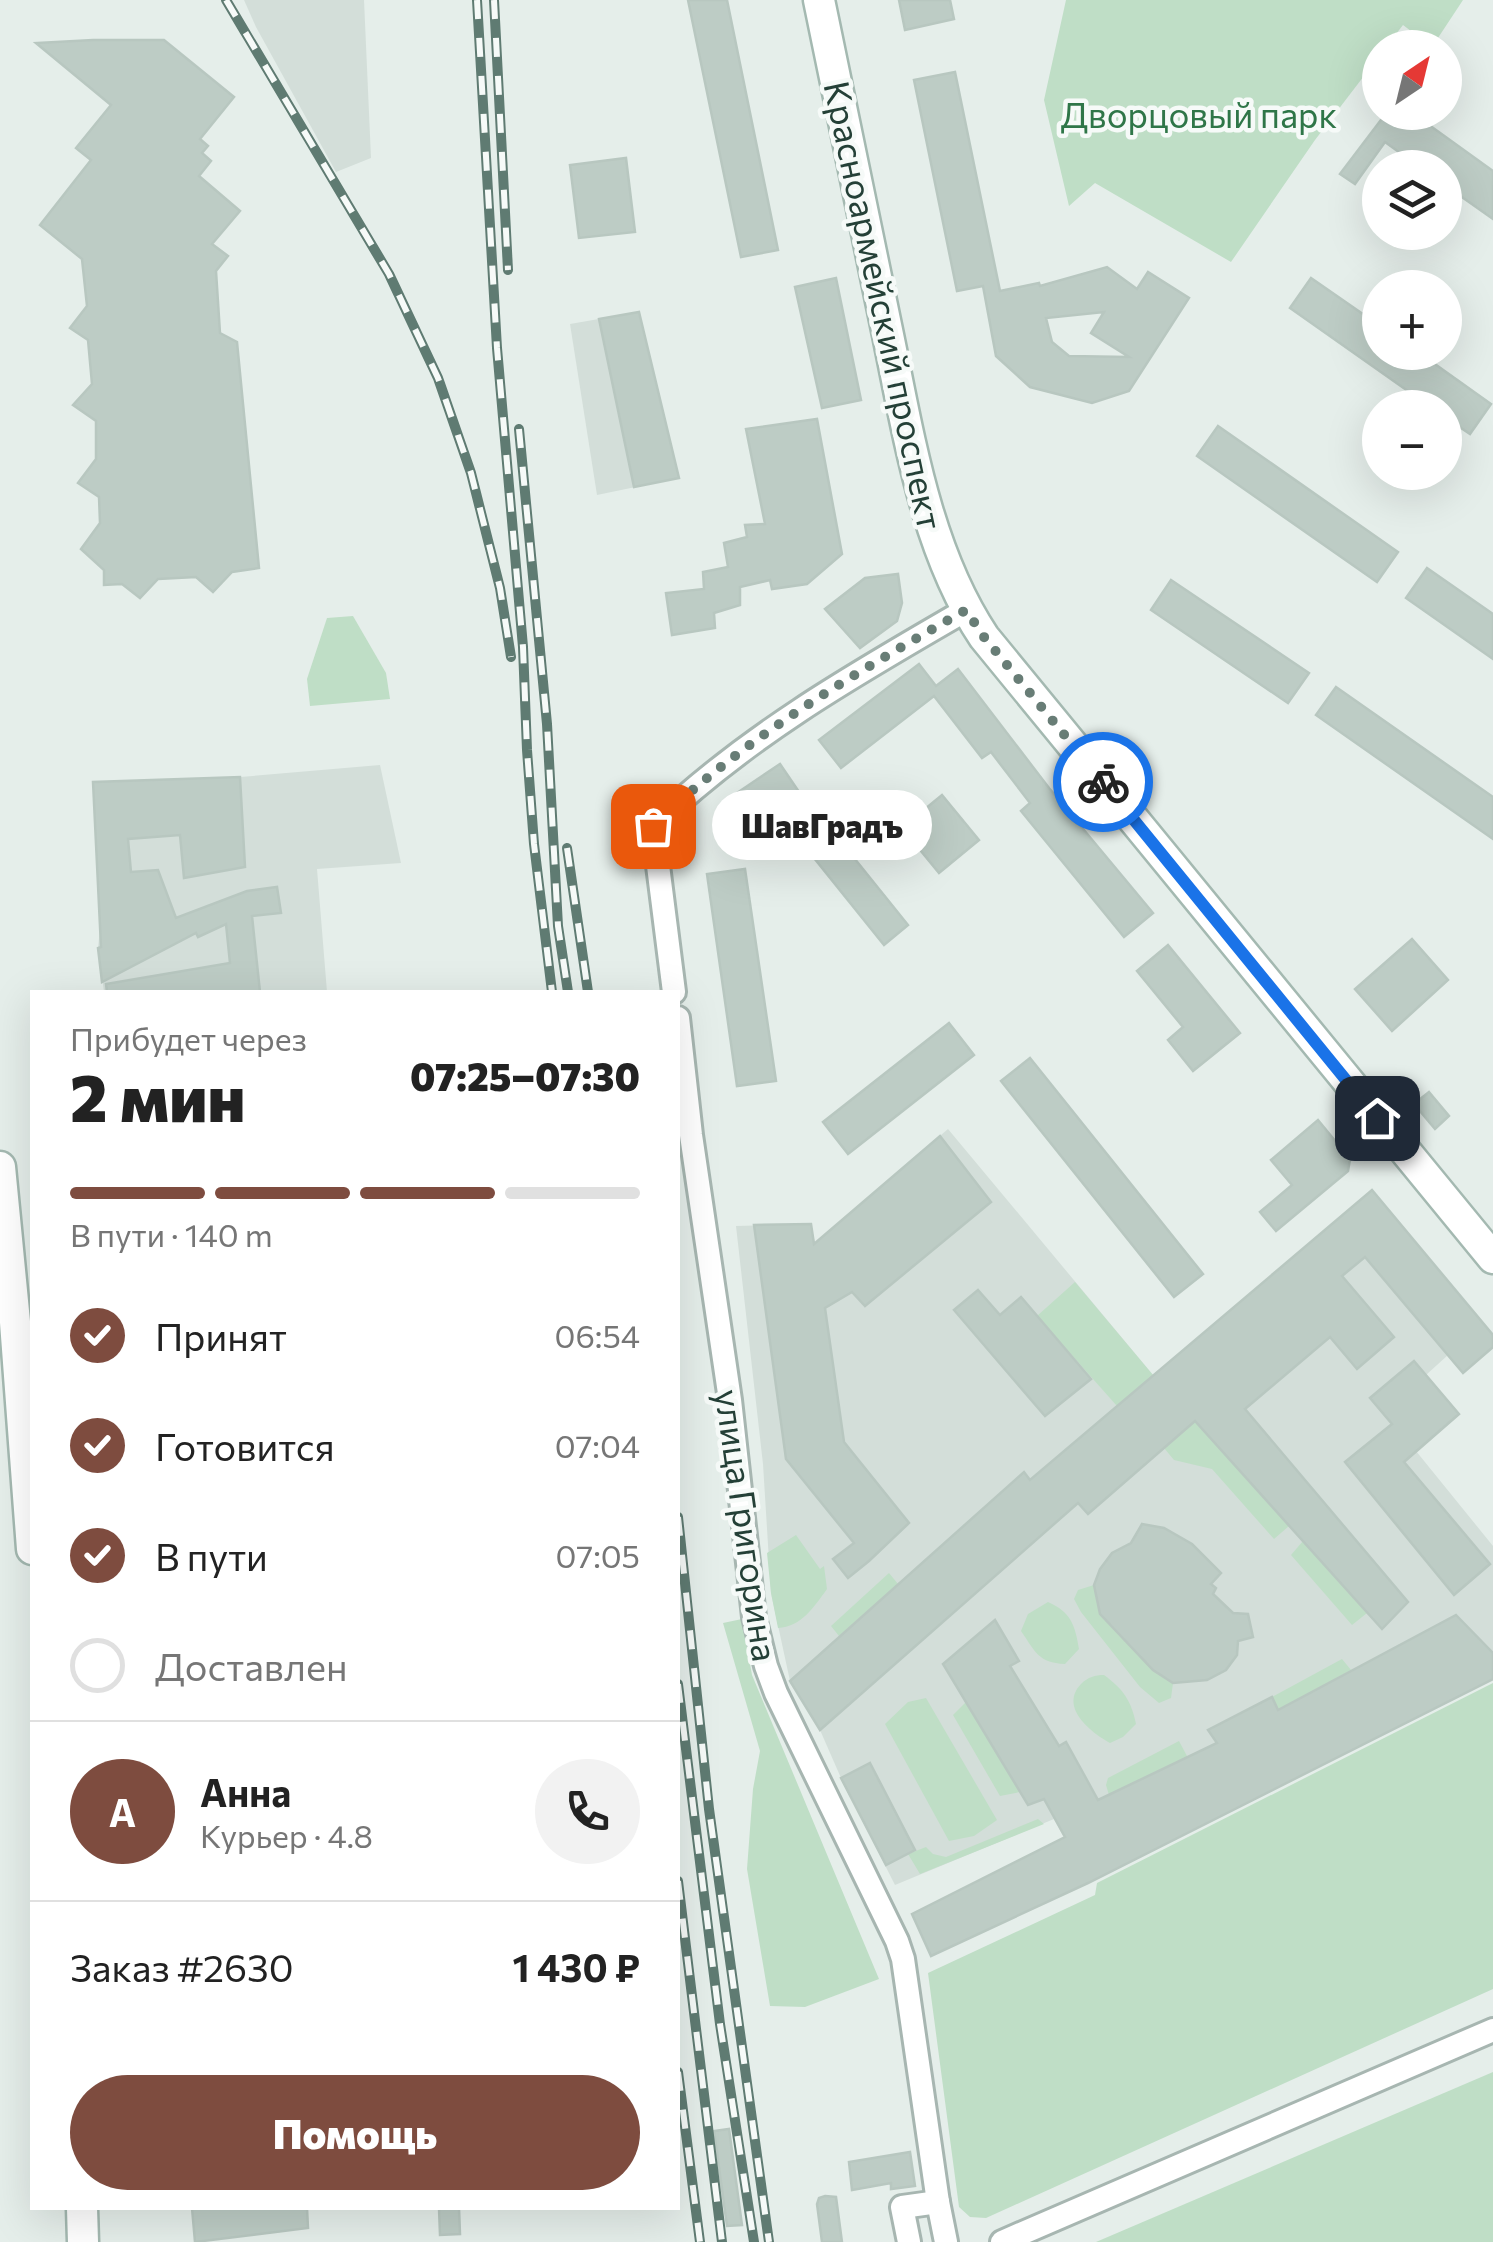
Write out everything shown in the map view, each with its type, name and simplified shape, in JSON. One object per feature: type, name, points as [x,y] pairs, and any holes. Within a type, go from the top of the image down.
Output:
[{"type":"main road","name":"Красноармейский проспект","points":[[819,0],[908,429],[934,535],[966,610],[984,637],[1493,1258]]},
{"type":"main road","points":[[0,1167],[8,1325],[30,1530]]},
{"type":"main road","points":[[82,2210],[83,2242]]},
{"type":"street","points":[[674,990],[653,826],[700,782],[760,736],[864,668],[966,610]]},
{"type":"street","name":"улица Григорина","points":[[680,1036],[733,1420],[754,1617],[776,1693],[903,1959],[946,2242]]},
{"type":"street","points":[[1002,2242],[1493,2030]]},
{"type":"street","points":[[909,2242],[902,2206],[938,2202]]},
{"type":"shaded area","points":[[244,0],[364,0],[371,158],[336,172]]},
{"type":"shaded area","points":[[639,312],[679,478],[597,495],[570,324]]},
{"type":"shaded area","points":[[380,765],[401,863],[317,869],[327,990],[104,990],[98,948],[93,782],[240,777]]},
{"type":"shaded area","points":[[948,1129],[1153,1375],[1372,1190],[1493,1335],[1493,1347],[1463,1373],[1448,1355],[1426,1375],[1459,1414],[1416,1451],[1493,1546],[1493,1679],[1088,1883],[1054,1819],[895,1885],[820,1730],[790,1681],[771,1593],[763,1464],[736,1226],[811,1224],[815,1243]]},
{"type":"green space","name":"Дворцовый парк","points":[[1066,0],[1463,0],[1443,30],[1410,30],[1403,25],[1399,30],[1362,30],[1362,79],[1231,262],[1095,183],[1069,206],[1044,100]]},
{"type":"green space","points":[[353,616],[386,673],[390,699],[310,706],[307,679],[327,618]]},
{"type":"green space","points":[[1075,1282],[1153,1375],[1117,1406],[1037,1316]]},
{"type":"green space","points":[[1195,1421],[1289,1526],[1274,1539],[1212,1469],[1174,1460],[1164,1448]]},
{"type":"green space","points":[[796,1535],[820,1569],[824,1566],[827,1589],[800,1620],[778,1628],[767,1553]]},
{"type":"green space","points":[[1303,1541],[1367,1613],[1352,1625],[1291,1555]]},
{"type":"green space","points":[[889,1573],[898,1584],[839,1636],[831,1626]]},
{"type":"green space","points":[[1094,1585],[1100,1614],[1153,1670],[1173,1683],[1171,1698],[1159,1703],[1140,1687],[1081,1612],[1074,1599],[1078,1590]]},
{"type":"green space","points":[[1048,1602],[1067,1615],[1076,1633],[1079,1649],[1065,1664],[1043,1658],[1021,1631],[1028,1614]]},
{"type":"green space","points":[[742,1619],[752,1675],[879,1979],[805,2007],[770,2006],[747,1869],[760,1751],[723,1623]]},
{"type":"green space","points":[[1342,1659],[1351,1670],[1278,1710],[1272,1697]]},
{"type":"green space","points":[[1104,1675],[1125,1696],[1136,1724],[1110,1743],[1086,1726],[1073,1701],[1084,1682]]},
{"type":"green space","points":[[1493,1683],[1493,1989],[986,2218],[970,2217],[959,2207],[928,1973],[1095,1895],[1097,1883]]},
{"type":"green space","points":[[926,1698],[997,1820],[974,1836],[949,1841],[885,1724],[908,1702]]},
{"type":"green space","points":[[966,1702],[1020,1792],[1000,1796],[953,1715]]},
{"type":"green space","points":[[1179,1741],[1188,1758],[1109,1795],[1108,1778]]},
{"type":"green space","points":[[1038,1819],[1044,1824],[920,1874],[908,1854],[926,1847],[933,1854],[946,1857]]},
{"type":"green space","points":[[1493,2072],[1493,2242],[1096,2242]]},
{"type":"building","points":[[688,0],[727,0],[778,250],[741,257]]},
{"type":"building","points":[[899,0],[950,0],[954,19],[905,30]]},
{"type":"building","points":[[164,40],[234,97],[200,139],[208,146],[202,153],[211,161],[199,176],[240,211],[212,244],[228,256],[216,271],[220,333],[237,342],[259,568],[232,572],[213,592],[196,577],[158,579],[140,598],[122,584],[104,585],[104,570],[81,549],[100,523],[99,497],[78,483],[96,459],[96,421],[73,405],[92,384],[88,340],[70,328],[87,306],[82,259],[40,225],[91,160],[76,148],[111,105],[36,43]]},
{"type":"building","points":[[955,72],[1000,291],[1039,283],[1040,286],[1107,267],[1137,289],[1148,272],[1189,298],[1129,391],[1092,403],[1030,387],[996,356],[983,286],[957,291],[914,80]],"holes":[[[1104,312],[1091,333],[1129,357],[1069,356],[1052,342],[1046,318]]]},
{"type":"building","points":[[1373,130],[1436,130],[1493,171],[1493,219],[1462,197],[1462,150],[1396,150],[1385,142],[1379,150],[1362,150],[1362,174],[1355,184],[1340,174]]},
{"type":"building","points":[[626,158],[635,232],[579,238],[570,165]]},
{"type":"building","points":[[836,278],[861,400],[822,408],[795,287]]},
{"type":"building","points":[[1311,278],[1362,313],[1362,359],[1290,308]]},
{"type":"building","points":[[639,312],[679,478],[634,487],[599,319]]},
{"type":"building","points":[[1378,370],[1443,370],[1491,404],[1470,434],[1462,429],[1462,390],[1406,390]]},
{"type":"building","points":[[817,419],[842,554],[807,584],[772,589],[770,580],[740,587],[740,605],[714,613],[715,628],[672,635],[666,593],[704,589],[703,572],[728,567],[724,543],[747,537],[745,525],[765,524],[746,429]]},
{"type":"building","points":[[1218,426],[1398,552],[1377,582],[1197,456]]},
{"type":"building","points":[[1427,568],[1493,614],[1493,659],[1406,598]]},
{"type":"building","points":[[898,574],[902,603],[897,621],[860,648],[825,609],[865,578]]},
{"type":"building","points":[[1171,580],[1309,673],[1288,703],[1151,610]]},
{"type":"building","points":[[919,664],[936,686],[958,669],[1049,788],[1153,913],[1124,937],[1021,811],[1030,803],[991,752],[982,758],[934,696],[841,768],[819,740]]},
{"type":"building","points":[[1336,687],[1493,797],[1493,839],[1316,715]]},
{"type":"building","points":[[780,764],[814,814],[817,812],[908,925],[884,945],[785,822],[757,841],[728,799]]},
{"type":"building","points":[[240,777],[245,867],[184,878],[180,835],[128,839],[131,872],[158,870],[176,918],[247,891],[277,887],[281,913],[252,916],[260,990],[107,990],[106,984],[230,963],[226,924],[198,937],[196,933],[102,982],[93,782]]},
{"type":"building","points":[[942,795],[979,840],[939,873],[902,828]]},
{"type":"building","points":[[745,869],[776,1081],[737,1086],[707,874]]},
{"type":"building","points":[[1412,939],[1448,980],[1392,1031],[1355,989]]},
{"type":"building","points":[[1168,945],[1240,1033],[1193,1071],[1168,1040],[1183,1027],[1137,971]]},
{"type":"building","points":[[949,1023],[974,1055],[848,1154],[823,1122]]},
{"type":"building","points":[[1030,1058],[1203,1274],[1174,1297],[1001,1081]]},
{"type":"building","points":[[1429,1092],[1449,1116],[1435,1129],[1414,1104]]},
{"type":"building","points":[[1318,1120],[1350,1159],[1348,1171],[1276,1231],[1260,1212],[1292,1185],[1271,1160]]},
{"type":"building","points":[[940,1136],[991,1202],[865,1306],[852,1292],[825,1308],[844,1442],[909,1523],[848,1578],[833,1559],[854,1543],[786,1459],[754,1225],[811,1224],[814,1244]]},
{"type":"building","points":[[1372,1190],[1493,1335],[1493,1347],[1463,1373],[1365,1257],[1342,1276],[1394,1337],[1357,1369],[1330,1337],[1245,1409],[1408,1602],[1382,1629],[1195,1421],[1088,1514],[1078,1503],[820,1730],[790,1681],[1024,1472],[1030,1480]]},
{"type":"building","points":[[978,1290],[1000,1315],[1021,1297],[1091,1379],[1045,1416],[954,1310]]},
{"type":"building","points":[[1414,1361],[1459,1414],[1404,1462],[1490,1564],[1454,1595],[1345,1462],[1392,1424],[1370,1398]]},
{"type":"building","points":[[1142,1524],[1164,1528],[1192,1544],[1221,1573],[1211,1584],[1216,1588],[1213,1594],[1233,1613],[1248,1614],[1253,1637],[1238,1641],[1237,1655],[1226,1670],[1207,1680],[1173,1683],[1153,1670],[1100,1614],[1094,1585],[1100,1569],[1112,1553],[1131,1543]]},
{"type":"building","points":[[1456,1615],[1493,1653],[1493,1679],[1088,1883],[931,1956],[912,1914],[1065,1837],[1044,1799],[1028,1805],[943,1664],[995,1620],[1019,1661],[1010,1666],[1059,1746],[1066,1742],[1098,1800],[1217,1743],[1208,1730],[1272,1697],[1278,1710]]},
{"type":"building","points":[[870,1763],[915,1850],[886,1865],[841,1778]]},
{"type":"building","points":[[729,2129],[742,2225],[727,2226],[714,2131]]},
{"type":"building","points":[[910,2152],[915,2186],[891,2189],[891,2183],[852,2190],[849,2162]]},
{"type":"building","points":[[825,2196],[836,2197],[842,2242],[822,2242],[817,2204]]},
{"type":"building","points":[[192,2210],[307,2210],[308,2228],[195,2242]]},
{"type":"building","points":[[439,2210],[459,2210],[460,2234],[440,2235]]},
{"type":"railway","points":[[226,0],[389,274],[438,378],[471,473],[500,588],[511,657]]},
{"type":"railway","points":[[477,0],[497,348],[523,647],[534,844],[552,990]]},
{"type":"railway","points":[[494,0],[508,270]]},
{"type":"railway","points":[[519,429],[547,724],[558,926],[568,990]]},
{"type":"railway","points":[[567,848],[588,990]]},
{"type":"railway","points":[[680,1536],[709,1809],[769,2242]]},
{"type":"railway","points":[[680,1700],[720,2024],[754,2242]]},
{"type":"railway","points":[[680,1897],[722,2242]]},
{"type":"railway","points":[[680,2087],[700,2242]]},
{"type":"way so far","points":[[653,826],[700,782],[760,736],[864,668],[966,610],[1103,782]]},
{"type":"place","name":"ШавГрадъ","points":[[653,826]]},
{"type":"route","points":[[1103,782],[1377,1118]]}]
